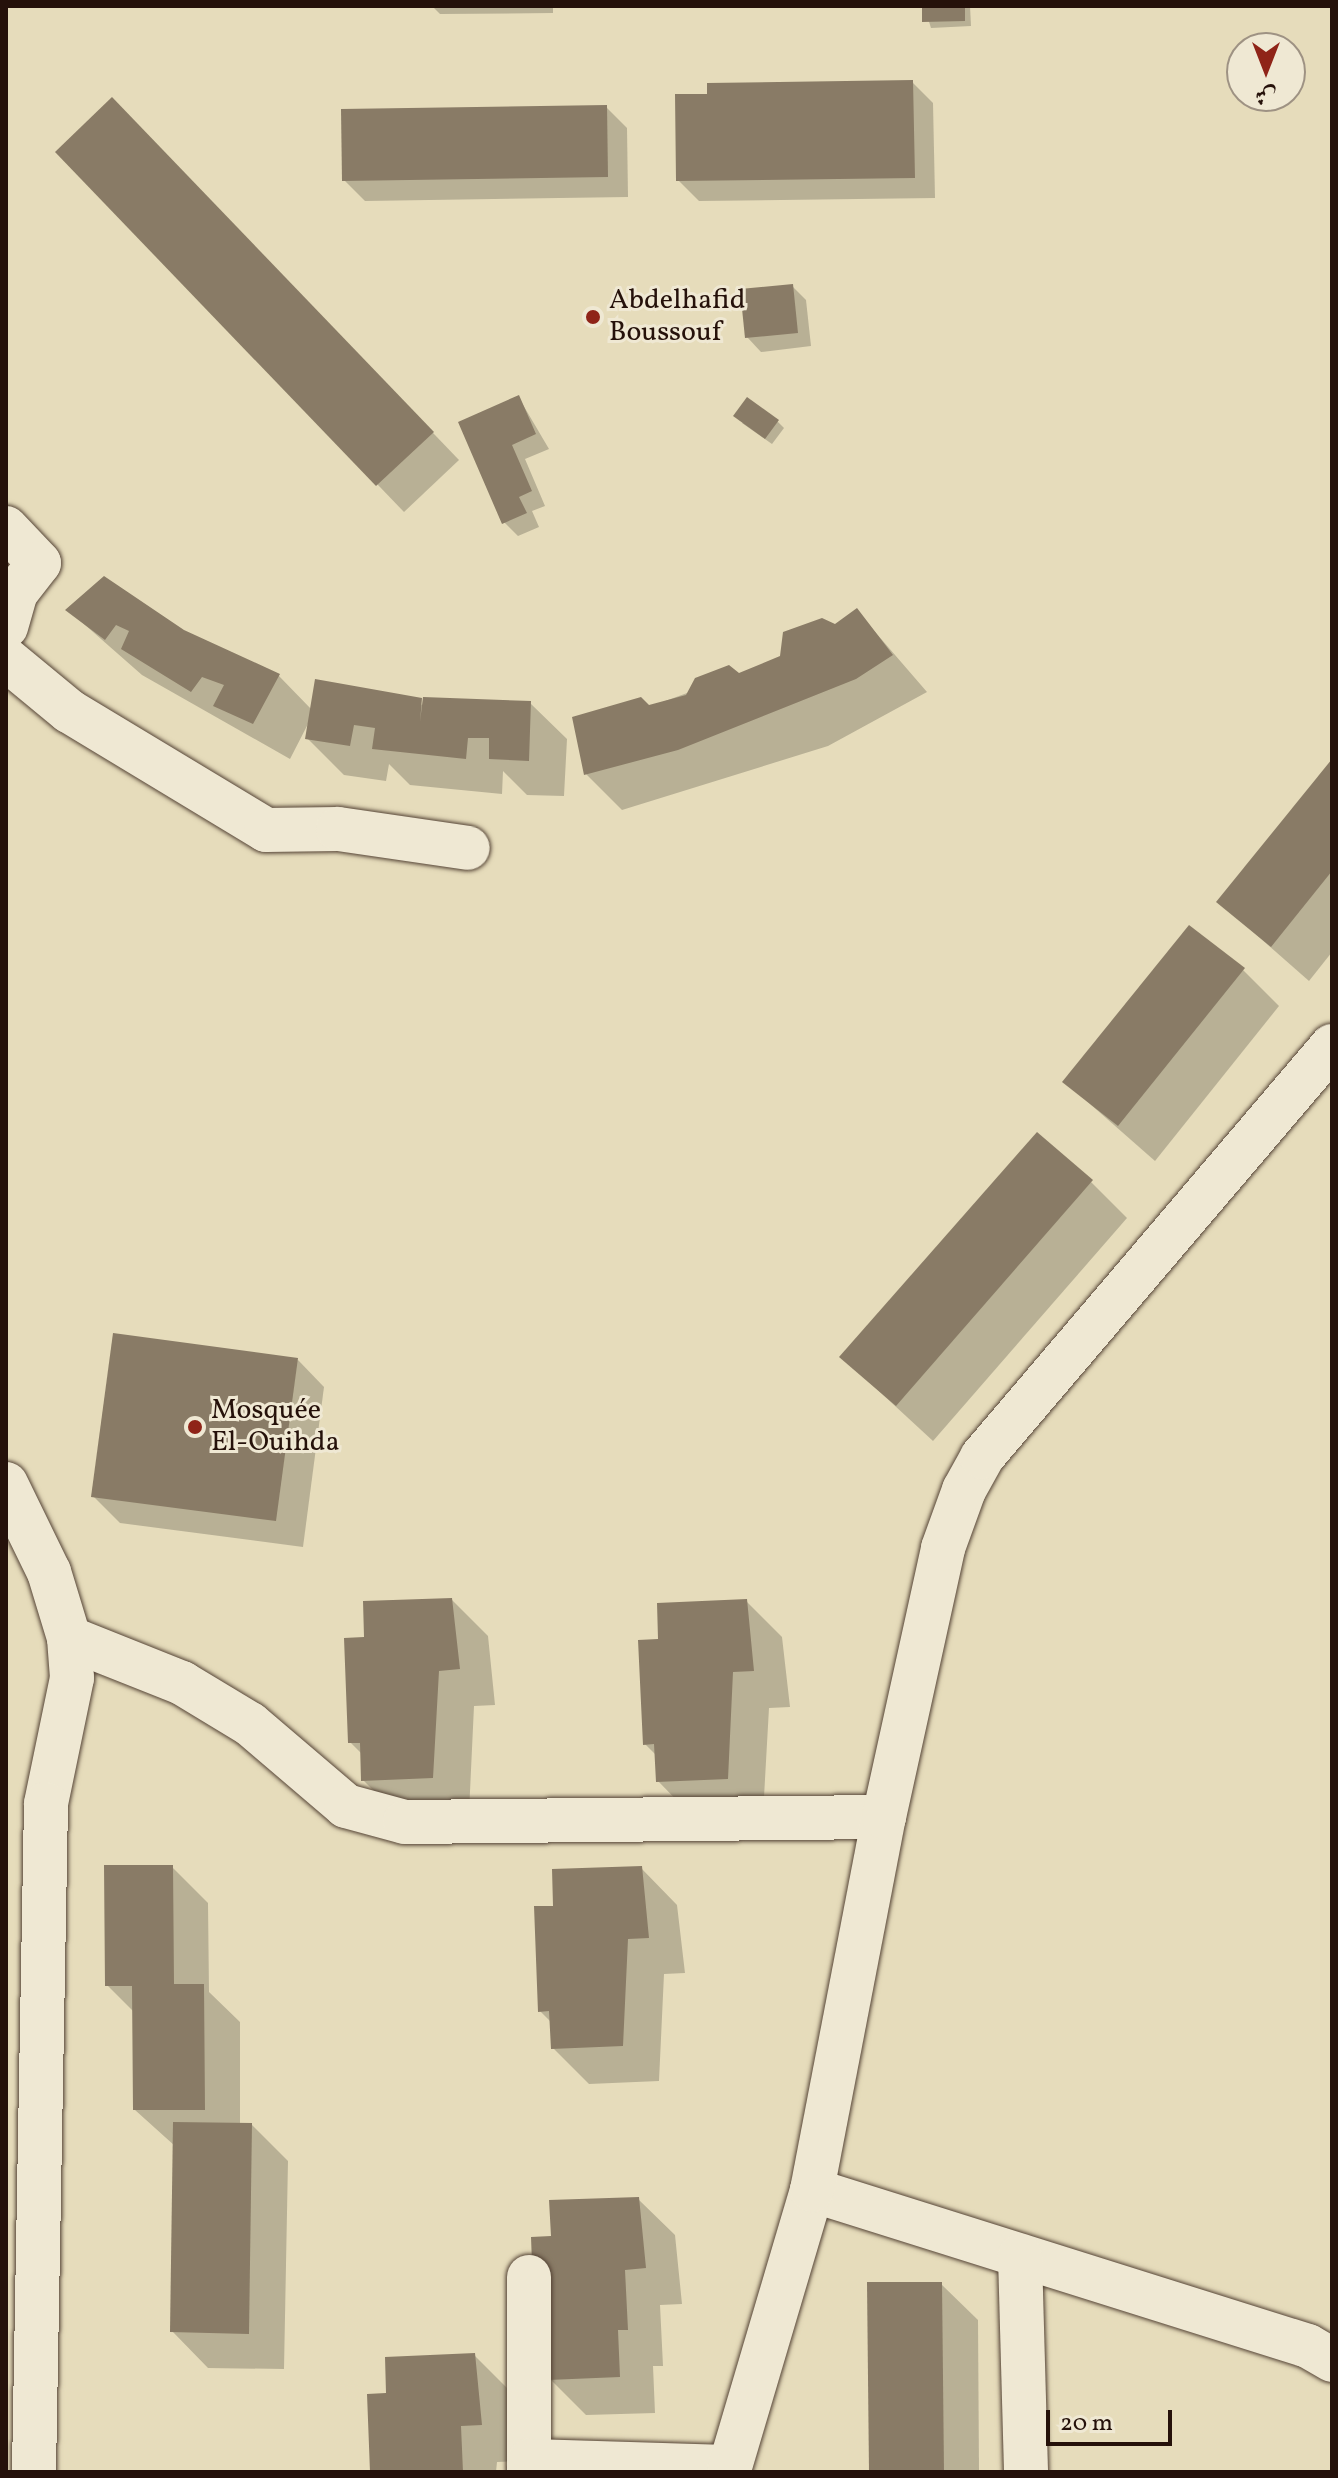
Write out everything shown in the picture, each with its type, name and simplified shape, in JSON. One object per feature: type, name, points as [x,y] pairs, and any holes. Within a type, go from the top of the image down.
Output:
[{"type":"street","points":[[6,528],[39,563],[16,592],[6,627]]},
{"type":"street","points":[[6,659],[69,711],[266,830],[338,829],[468,848]]},
{"type":"street","points":[[529,2277],[529,2467],[730,2467],[812,2190],[884,1817],[943,1548],[982,1457],[1332,1046]]},
{"type":"street","points":[[6,1484],[49,1572],[69,1638],[72,1678],[46,1804],[34,2472]]},
{"type":"street","points":[[69,1638],[182,1683],[250,1724],[346,1806],[405,1822],[884,1817]]},
{"type":"street","points":[[812,2190],[1308,2346],[1332,2360]]},
{"type":"street","points":[[1020,2256],[1026,2472]]},
{"type":"building","points":[[922,6],[965,6],[965,21],[922,22]]},
{"type":"building","points":[[913,80],[915,178],[676,181],[675,94],[707,94],[707,83]]},
{"type":"building","points":[[112,97],[434,432],[376,486],[55,152]]},
{"type":"building","points":[[607,105],[608,177],[342,181],[341,109]]},
{"type":"building","points":[[793,284],[798,333],[745,338],[740,289]]},
{"type":"building","points":[[519,395],[536,434],[512,445],[532,491],[519,497],[527,513],[502,524],[458,422]]},
{"type":"building","points":[[747,397],[779,420],[765,439],[733,416]]},
{"type":"building","points":[[104,576],[184,630],[280,674],[253,724],[213,706],[224,685],[202,677],[191,692],[121,649],[129,631],[116,625],[105,640],[65,610]]},
{"type":"building","points":[[857,608],[893,655],[856,679],[678,750],[584,775],[572,717],[641,697],[649,705],[686,695],[695,678],[729,665],[739,673],[780,656],[783,632],[822,618],[835,624]]},
{"type":"building","points":[[315,679],[422,698],[420,722],[423,697],[531,701],[529,761],[489,759],[489,738],[468,738],[466,759],[372,749],[375,728],[354,725],[350,746],[305,739]]},
{"type":"building","points":[[1332,759],[1332,871],[1271,947],[1216,902]]},
{"type":"building","points":[[1189,925],[1245,968],[1118,1126],[1062,1082]]},
{"type":"building","points":[[1037,1132],[1093,1180],[896,1406],[839,1357]]},
{"type":"building","name":"Mosquée El-Ouihda","points":[[113,1333],[298,1358],[276,1521],[91,1497]]},
{"type":"building","points":[[452,1598],[460,1669],[439,1671],[433,1778],[361,1781],[360,1743],[348,1743],[344,1638],[364,1637],[363,1601]]},
{"type":"building","points":[[747,1599],[754,1671],[733,1672],[728,1779],[656,1782],[654,1744],[643,1745],[638,1640],[658,1639],[657,1603]]},
{"type":"building","points":[[104,1865],[173,1865],[174,1984],[204,1984],[205,2110],[133,2110],[132,1986],[105,1986]]},
{"type":"building","points":[[642,1866],[649,1938],[628,1939],[623,2046],[551,2049],[549,2011],[538,2012],[534,1906],[553,1906],[552,1869]]},
{"type":"building","points":[[173,2122],[252,2123],[249,2334],[170,2332]]},
{"type":"building","points":[[639,2197],[646,2268],[625,2270],[628,2330],[618,2330],[620,2377],[548,2380],[535,2342],[531,2237],[551,2236],[549,2200]]},
{"type":"building","points":[[867,2282],[942,2282],[944,2472],[869,2472]]},
{"type":"building","points":[[475,2353],[482,2425],[461,2426],[463,2472],[370,2472],[367,2394],[386,2393],[385,2357]]},
{"type":"place","name":"Abdelhafid Boussouf","points":[[593,317]]},
{"type":"place","name":"Mosquée El-Ouihda","points":[[195,1427]]}]
